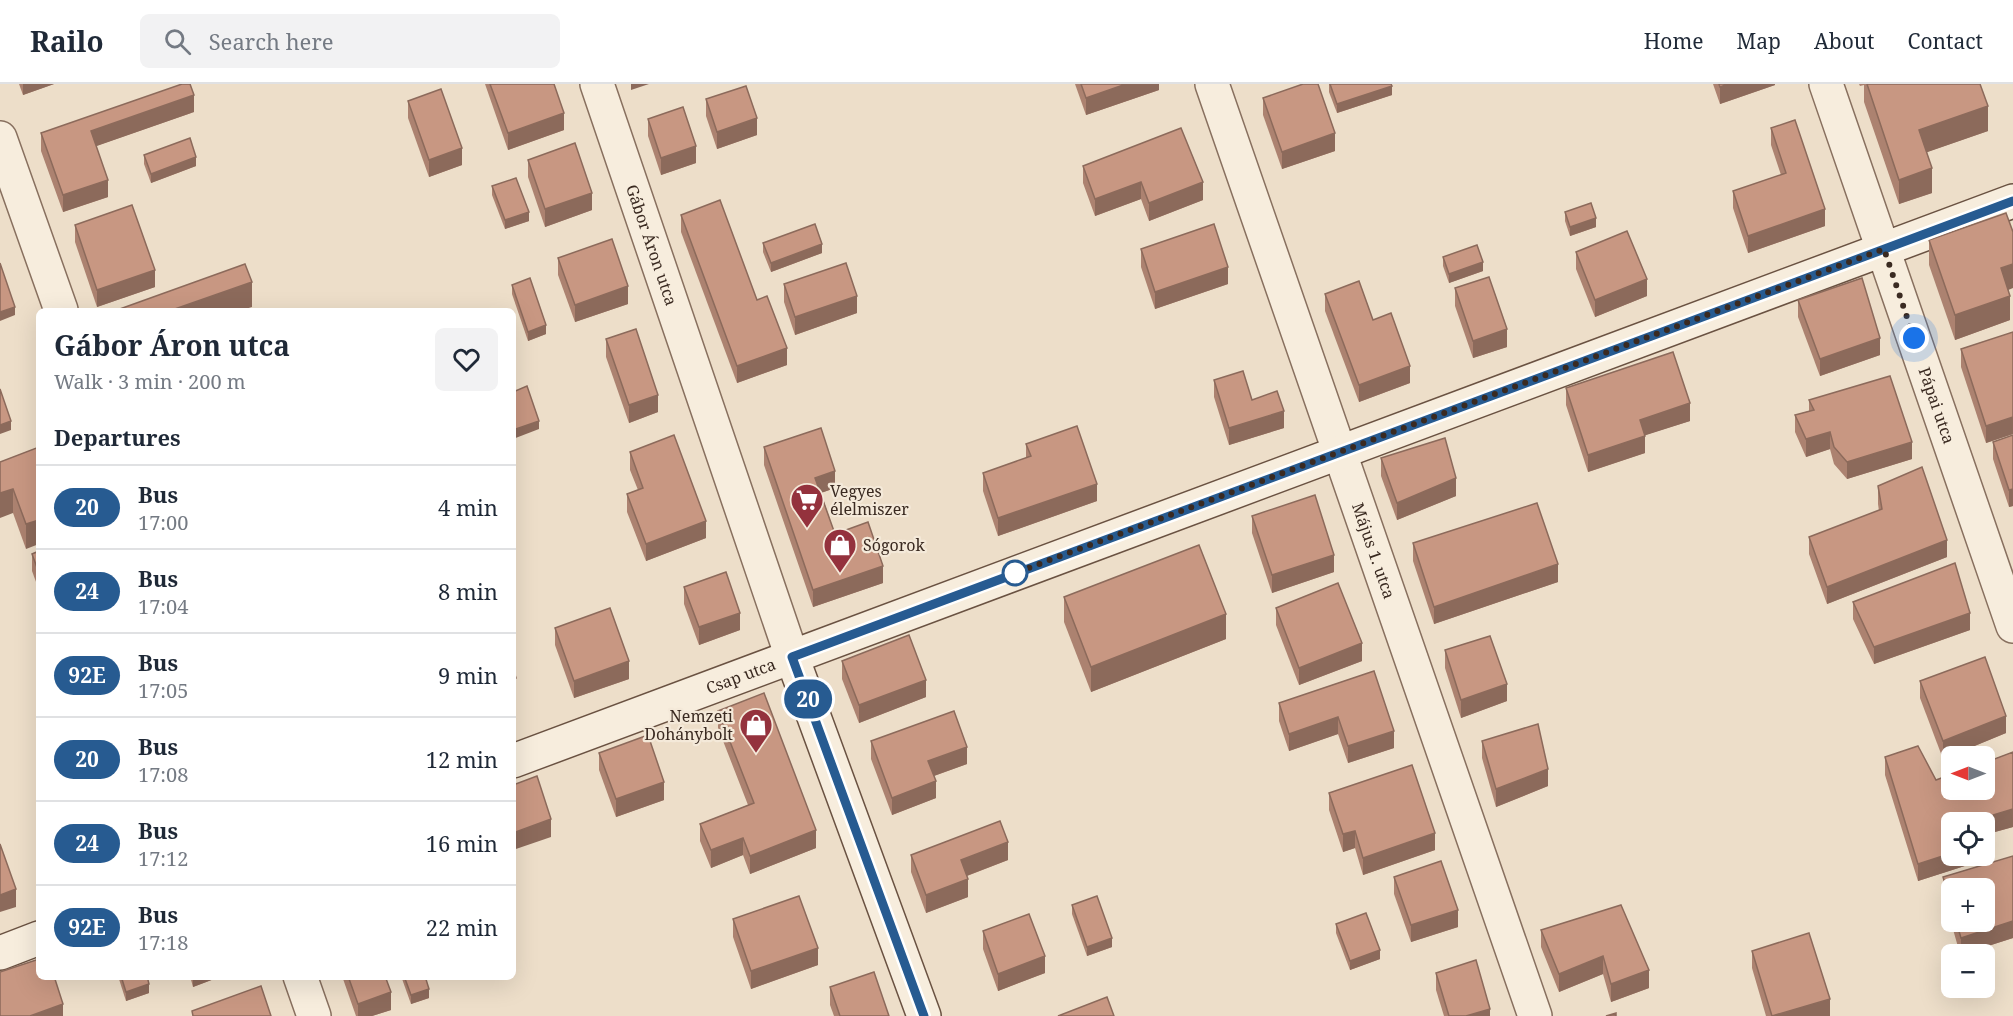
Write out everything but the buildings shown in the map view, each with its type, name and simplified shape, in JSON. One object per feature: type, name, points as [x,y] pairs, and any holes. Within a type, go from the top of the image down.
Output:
[{"type":"street","name":"Gábor Áron utca","points":[[597,84],[792,657],[924,1016]]},
{"type":"street","name":"Május 1. utca","points":[[1212,84],[1534,1016]]},
{"type":"street","name":"Pápai utca","points":[[1826,84],[2013,626]]},
{"type":"street","points":[[0,138],[60,308]]},
{"type":"street","name":"Csap utca","points":[[516,760],[2013,201]]},
{"type":"street","points":[[0,952],[36,939]]},
{"type":"street","points":[[301,980],[314,1016]]},
{"type":"bus line","name":"20","points":[[924,1016],[792,657],[2013,201]]},
{"type":"place","name":"Vegyes élelmiszer","points":[[807,529]]},
{"type":"place","name":"Sógorok","points":[[840,574]]},
{"type":"place","name":"Nemzeti Dohánybolt","points":[[756,754]]},
{"type":"route","points":[[1015,573],[1007,576],[1884,249],[1914,338]]}]
